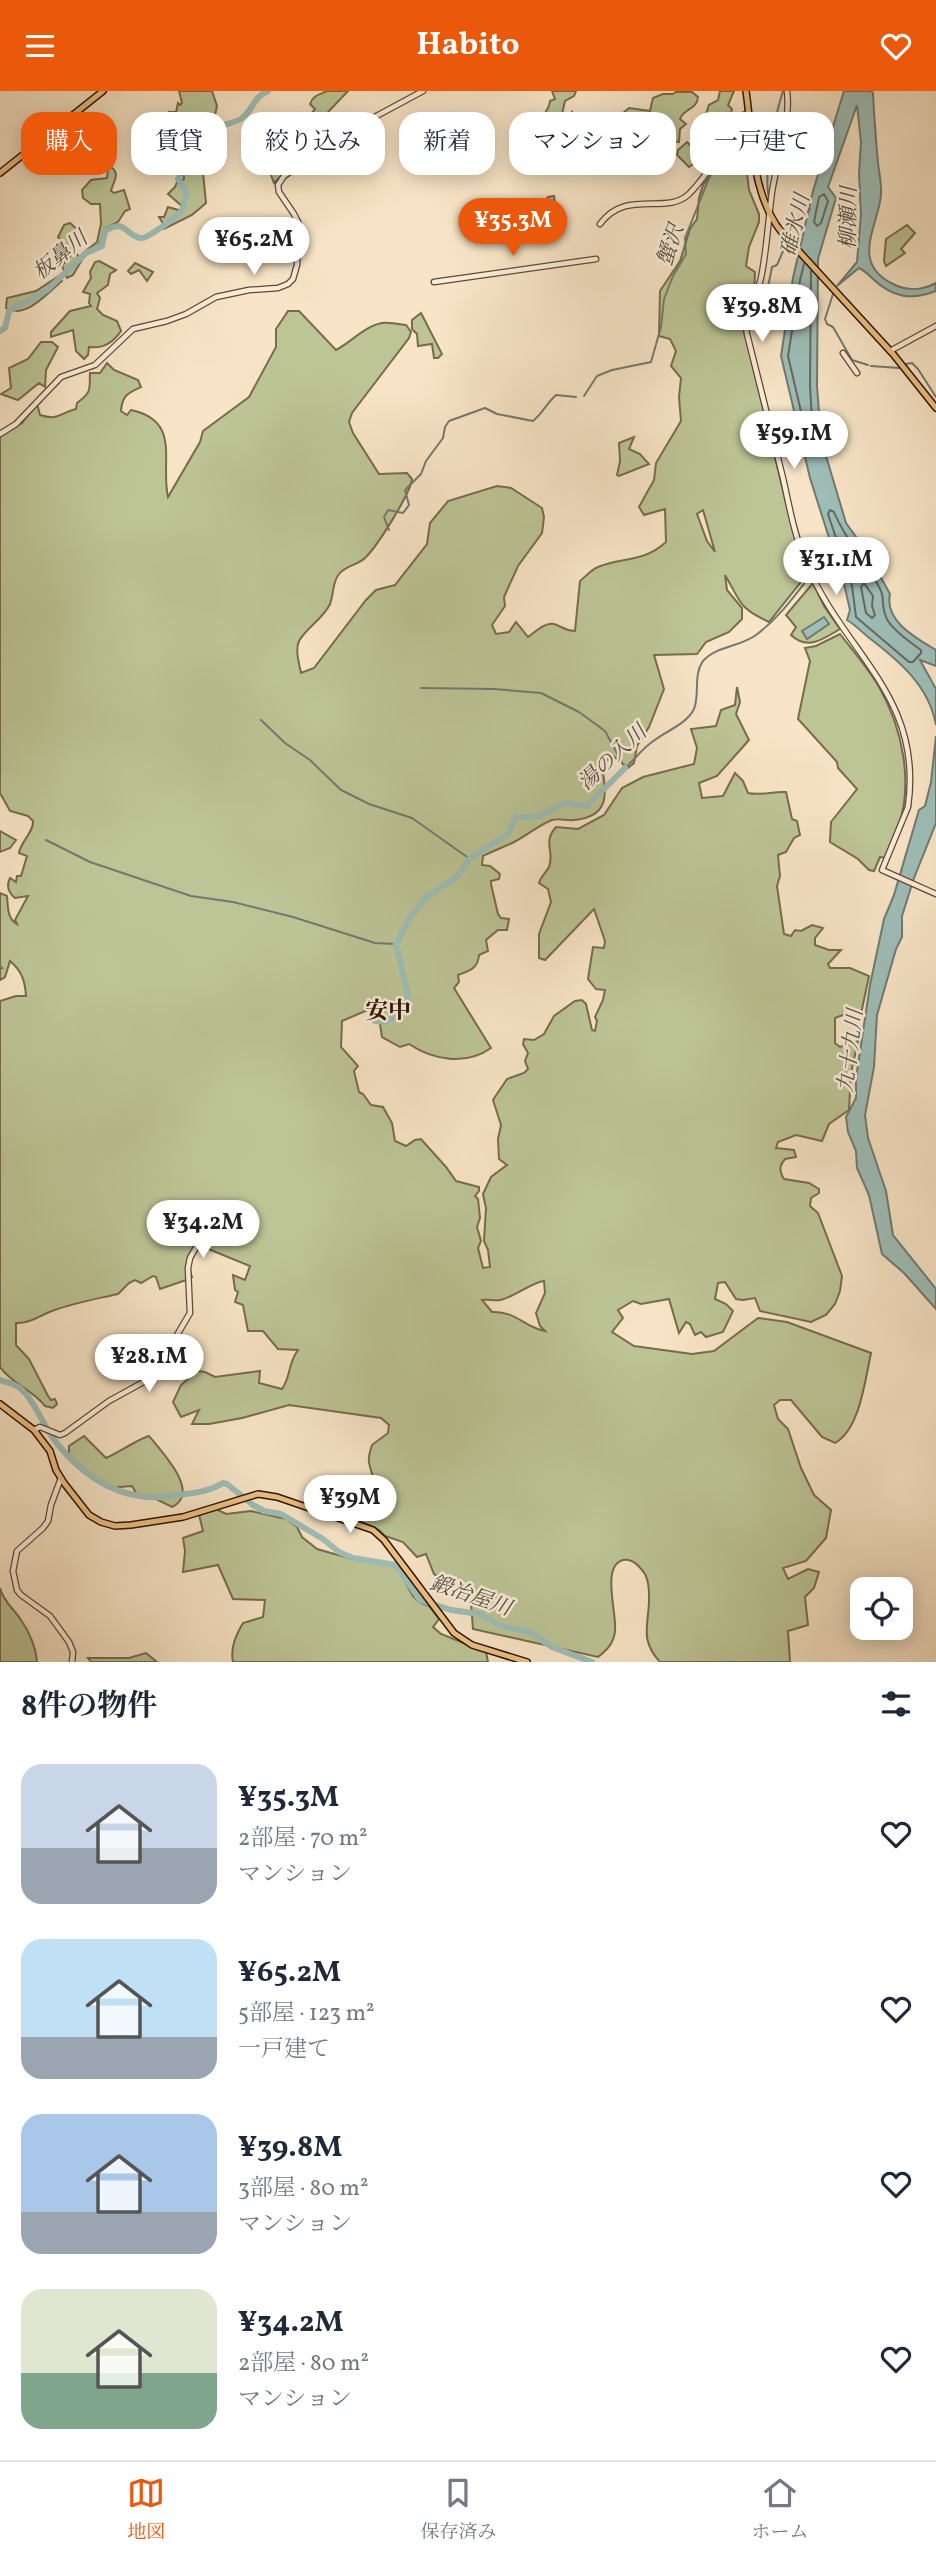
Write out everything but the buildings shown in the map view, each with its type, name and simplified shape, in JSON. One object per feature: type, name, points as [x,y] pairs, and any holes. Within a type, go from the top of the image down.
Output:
[{"type":"main road","points":[[0,173],[103,91]]},
{"type":"main road","points":[[746,91],[750,112]]},
{"type":"main road","points":[[757,175],[770,217],[782,233],[890,351],[936,408]]},
{"type":"main road","points":[[0,1404],[34,1430],[50,1451],[61,1478],[94,1519],[115,1526],[189,1516],[247,1496],[277,1497],[373,1530],[384,1540],[462,1639],[527,1662]]},
{"type":"street","points":[[0,434],[16,425],[61,377],[95,365],[133,329],[186,314],[216,297],[249,290],[278,288],[288,284],[293,279],[297,265],[299,224],[279,192],[278,185],[284,176],[356,127],[423,91]]},
{"type":"street","points":[[787,91],[787,116],[760,280],[748,308],[746,328],[797,534],[811,574],[827,606],[882,681],[902,725],[910,772],[908,807],[882,868],[884,873],[936,894]]},
{"type":"street","points":[[600,224],[615,209],[650,202],[680,201],[690,194],[705,175]]},
{"type":"street","points":[[434,282],[596,259]]},
{"type":"street","points":[[890,351],[936,327]]},
{"type":"street","points":[[843,353],[857,373]]},
{"type":"street","points":[[34,1430],[40,1427],[60,1435],[65,1433],[109,1401],[149,1379],[190,1313],[188,1268],[190,1258],[206,1230]]},
{"type":"street","points":[[61,1478],[48,1521],[18,1551],[14,1558],[13,1571],[17,1590],[50,1616],[69,1642],[73,1652],[72,1662]]},
{"type":"green space","points":[[179,91],[212,91],[217,106],[216,112],[176,112],[178,103],[182,103]]},
{"type":"green space","points":[[327,91],[348,91],[328,112],[313,112],[315,109],[310,104],[317,96]]},
{"type":"green space","points":[[552,91],[576,91],[574,96],[565,101],[562,112],[545,112],[550,101],[555,99]]},
{"type":"green space","points":[[720,91],[734,91],[728,105],[732,109],[731,112],[707,112],[709,105],[718,100]]},
{"type":"green space","points":[[692,92],[698,97],[695,104],[680,119],[686,124],[680,129],[679,142],[676,142],[676,112],[624,112],[629,108],[650,111],[653,98]]},
{"type":"green space","points":[[687,142],[690,145],[689,167],[677,155],[678,150]]},
{"type":"green space","points":[[107,175],[116,175],[111,191],[114,193],[124,190],[130,209],[125,211],[118,222],[104,229],[100,244],[84,255],[83,253],[97,242],[101,224],[100,204],[91,204],[83,198],[82,190],[91,180],[107,178]]},
{"type":"green space","points":[[184,175],[203,175],[206,203],[192,215],[164,229],[159,217],[164,217],[168,207],[182,211],[184,208],[168,194],[177,182],[184,179]]},
{"type":"green space","points":[[271,175],[282,175],[274,183]]},
{"type":"green space","points":[[711,175],[747,175],[749,190],[759,214],[746,266],[755,272],[754,292],[742,321],[788,511],[808,573],[769,622],[746,608],[725,575],[727,590],[742,608],[742,619],[729,632],[706,642],[697,654],[654,655],[664,689],[649,727],[637,746],[634,763],[628,768],[612,755],[602,767],[605,794],[600,809],[586,818],[552,820],[483,856],[482,865],[490,866],[500,874],[499,879],[491,881],[491,884],[498,914],[501,918],[509,919],[507,930],[498,930],[486,940],[488,951],[479,955],[472,969],[458,975],[459,982],[454,988],[491,1048],[471,1057],[450,1059],[428,1054],[409,1044],[400,1047],[382,1037],[377,1006],[342,1021],[341,1047],[358,1066],[354,1071],[359,1092],[371,1105],[383,1107],[392,1123],[395,1141],[406,1146],[421,1139],[456,1181],[479,1187],[475,1196],[478,1199],[480,1218],[477,1227],[481,1241],[478,1248],[483,1268],[490,1267],[484,1241],[486,1208],[483,1194],[491,1177],[507,1165],[499,1159],[498,1139],[501,1125],[493,1100],[507,1079],[528,1069],[525,1061],[528,1053],[523,1044],[524,1039],[534,1040],[544,1034],[554,1016],[575,1001],[582,1000],[586,1004],[592,1030],[595,1031],[595,1017],[605,990],[596,989],[588,979],[593,947],[604,948],[605,941],[594,909],[545,960],[539,958],[539,934],[551,902],[548,889],[539,883],[549,867],[549,842],[552,833],[556,827],[578,829],[604,815],[622,788],[643,777],[694,764],[697,748],[691,729],[716,726],[721,710],[735,705],[737,687],[740,702],[736,714],[749,740],[717,776],[699,783],[702,798],[723,796],[735,773],[743,781],[748,793],[786,792],[792,819],[797,821],[800,835],[794,838],[786,852],[778,855],[780,876],[777,886],[784,934],[791,936],[795,930],[801,931],[812,925],[823,928],[815,938],[815,945],[829,950],[841,950],[828,964],[830,968],[850,968],[869,976],[861,1014],[848,1013],[835,1018],[835,1043],[840,1047],[858,1041],[851,1073],[849,1110],[829,1124],[822,1141],[796,1135],[778,1142],[776,1148],[794,1150],[796,1157],[785,1159],[782,1164],[784,1179],[809,1183],[819,1189],[819,1193],[811,1198],[810,1206],[818,1213],[842,1276],[840,1291],[835,1304],[826,1315],[811,1322],[760,1311],[755,1298],[736,1299],[725,1282],[718,1283],[715,1299],[733,1311],[723,1332],[706,1337],[701,1332],[695,1335],[690,1324],[686,1322],[679,1333],[669,1299],[641,1304],[633,1301],[618,1310],[623,1318],[612,1332],[634,1346],[692,1354],[714,1351],[758,1318],[787,1322],[871,1353],[856,1415],[850,1427],[835,1443],[822,1437],[791,1400],[780,1400],[774,1405],[778,1419],[788,1429],[801,1468],[814,1495],[831,1510],[826,1538],[806,1561],[783,1568],[788,1579],[808,1569],[819,1572],[814,1588],[805,1597],[808,1625],[788,1631],[790,1662],[660,1662],[647,1638],[647,1579],[641,1569],[627,1560],[616,1564],[613,1571],[611,1580],[614,1635],[610,1646],[598,1657],[473,1629],[471,1603],[455,1587],[434,1574],[426,1554],[417,1557],[403,1542],[385,1536],[379,1530],[331,1507],[327,1494],[332,1488],[358,1509],[369,1510],[373,1504],[376,1486],[369,1458],[372,1445],[388,1433],[389,1425],[381,1418],[289,1405],[209,1424],[192,1424],[199,1410],[181,1417],[173,1402],[181,1385],[197,1371],[215,1377],[260,1371],[259,1383],[282,1389],[298,1350],[278,1349],[263,1331],[248,1331],[243,1305],[235,1302],[238,1292],[235,1290],[233,1275],[245,1280],[250,1266],[201,1246],[187,1263],[192,1277],[189,1279],[160,1289],[156,1277],[141,1283],[135,1280],[118,1294],[68,1306],[30,1321],[16,1323],[16,1345],[29,1359],[48,1396],[51,1400],[55,1399],[57,1404],[53,1408],[45,1406],[0,1367],[0,1001],[26,996],[22,977],[10,961],[5,977],[0,980],[0,893],[7,896],[10,916],[17,924],[15,920],[28,896],[15,898],[8,884],[10,878],[16,882],[17,876],[21,876],[27,856],[19,853],[32,829],[33,821],[28,816],[10,811],[0,793],[0,435],[22,423],[37,404],[40,415],[46,417],[55,417],[76,409],[77,403],[89,389],[90,373],[100,373],[107,363],[114,370],[138,380],[141,387],[126,395],[121,411],[127,415],[131,410],[147,415],[157,423],[163,433],[168,497],[200,442],[203,431],[249,397],[276,347],[276,329],[288,311],[299,311],[336,350],[376,325],[406,325],[411,332],[409,338],[352,413],[349,422],[379,474],[407,473],[412,479],[410,486],[393,519],[371,551],[363,560],[339,574],[330,604],[299,641],[297,652],[301,673],[314,668],[376,590],[395,585],[427,544],[430,523],[448,501],[497,486],[511,488],[542,508],[544,517],[542,533],[518,566],[504,597],[505,606],[492,625],[496,634],[509,632],[516,622],[528,637],[547,624],[575,631],[580,581],[596,568],[641,557],[666,542],[665,509],[644,515],[639,507],[654,480],[656,463],[681,421],[681,378],[671,366],[676,351],[670,339],[659,336],[660,291],[680,261],[690,229],[697,219],[703,185]],"holes":[[[703,510],[715,552],[707,541],[697,514]],[[544,1281],[545,1293],[536,1313],[540,1326],[545,1331],[507,1314],[492,1312],[482,1300],[506,1298]]]},
{"type":"green space","points":[[554,196],[557,222],[546,223],[537,213],[548,197]]},
{"type":"green space","points":[[70,223],[78,230],[72,247],[82,260],[73,275],[67,278],[62,266],[70,256],[55,250],[60,246],[61,240],[58,237],[64,225]]},
{"type":"green space","points":[[907,225],[915,233],[901,249],[905,253],[886,266],[886,239]]},
{"type":"green space","points":[[99,261],[116,270],[110,274],[108,285],[97,293],[100,298],[97,309],[117,321],[121,331],[107,344],[89,347],[88,355],[84,359],[76,351],[73,330],[51,337],[51,332],[70,311],[91,306],[90,294],[83,292],[91,278],[90,272],[95,262]]},
{"type":"green space","points":[[135,263],[153,272],[147,281],[139,270],[131,274],[128,271]]},
{"type":"green space","points":[[59,276],[62,281],[29,308],[14,311],[6,308],[7,298],[36,291]]},
{"type":"green space","points":[[421,313],[442,354],[438,358],[434,358],[432,344],[418,346],[412,320]]},
{"type":"green space","points":[[41,342],[52,342],[58,347],[46,370],[45,387],[39,383],[18,400],[1,394],[11,388],[9,368],[28,359]]},
{"type":"green space","points":[[634,437],[629,449],[640,454],[649,464],[619,476],[619,443]]},
{"type":"green space","points":[[813,583],[824,606],[840,629],[809,643],[797,640],[791,635],[796,627],[786,615]]},
{"type":"green space","points":[[840,634],[879,687],[894,719],[903,755],[903,810],[897,832],[885,858],[880,857],[874,871],[830,842],[831,822],[857,789],[838,768],[837,762],[798,719],[810,661],[805,648],[816,646]]},
{"type":"green space","points":[[0,831],[16,840],[10,848],[0,852]]},
{"type":"green space","points":[[84,1436],[106,1458],[149,1436],[169,1461],[181,1482],[183,1492],[180,1501],[172,1507],[154,1498],[139,1498],[132,1486],[107,1488],[69,1455],[69,1446]]},
{"type":"green space","points":[[216,1509],[226,1514],[251,1511],[286,1519],[317,1549],[352,1559],[392,1565],[399,1571],[413,1596],[429,1606],[439,1619],[433,1627],[441,1634],[486,1652],[488,1662],[233,1662],[233,1647],[240,1628],[243,1623],[263,1617],[265,1600],[233,1599],[218,1565],[183,1572],[183,1538],[203,1531],[199,1515]]},
{"type":"green space","points":[[0,1588],[6,1601],[27,1629],[37,1662],[0,1662]]},
{"type":"green space","points":[[146,1653],[157,1662],[91,1662],[88,1658],[129,1658]]},
{"type":"water","points":[[844,91],[873,93],[881,191],[870,244],[873,267],[881,276],[900,287],[916,289],[936,283],[936,291],[918,296],[895,293],[859,268],[837,286],[857,262],[861,215],[861,142],[857,105],[834,170],[834,123]]},
{"type":"water","points":[[818,175],[832,175],[828,187],[836,198],[818,259],[817,386],[821,439],[846,523],[865,549],[890,594],[892,612],[903,628],[936,650],[936,666],[920,660],[936,689],[936,725],[927,698],[911,675],[847,620],[850,610],[845,588],[810,478],[781,356],[793,278]]},
{"type":"water","points":[[824,617],[829,624],[807,639],[802,631]]},
{"type":"water","points":[[936,736],[936,823],[902,916],[902,937],[877,1015],[874,1067],[865,1115],[868,1138],[886,1191],[893,1235],[936,1289],[936,1309],[904,1273],[882,1254],[869,1195],[857,1168],[856,1151],[848,1132],[846,1117],[856,1098],[856,1078],[870,985],[884,919],[894,895],[919,810],[925,806],[931,782]]},
{"type":"waterway","name":"板鼻川","points":[[0,331],[5,328],[9,311],[47,290],[86,253],[102,246],[105,231],[117,226],[143,238],[179,213],[187,193],[178,179],[203,134],[214,127],[242,118],[259,97],[268,91]]},
{"type":"waterway","points":[[769,198],[768,174],[773,129],[783,91]]},
{"type":"waterway","name":"蟹沢","points":[[584,396],[597,376],[651,362],[661,327],[664,299],[686,254],[685,238],[711,175]]},
{"type":"waterway","name":"碓氷川","points":[[789,237],[799,217],[806,215],[810,209]]},
{"type":"waterway","name":"碓氷川","points":[[753,305],[759,307],[767,292],[772,267],[777,265],[787,242]]},
{"type":"waterway","points":[[833,294],[825,319],[827,324],[833,327],[852,360],[868,365]]},
{"type":"waterway","points":[[906,364],[912,363],[918,369],[936,397]]},
{"type":"waterway","points":[[871,366],[899,368]]},
{"type":"waterway","name":"蟹沢","points":[[389,530],[384,517],[388,510],[403,513],[409,505],[405,490],[421,474],[426,461],[443,438],[449,421],[485,408],[497,414],[533,421],[556,395],[576,397]]},
{"type":"waterway","name":"湯の入川","points":[[421,688],[541,693],[579,712],[605,731],[625,768],[648,745],[690,715],[696,703],[698,672],[703,661],[715,652],[750,639],[767,626],[831,550]]},
{"type":"waterway","points":[[261,720],[285,743],[310,760],[341,790],[369,804],[412,818],[470,859]]},
{"type":"waterway","name":"湯の入川","points":[[375,1021],[385,1022],[403,1012],[408,994],[396,944],[411,916],[427,897],[458,876],[469,859],[508,834],[516,817],[538,817],[564,803],[587,806],[625,768]]},
{"type":"waterway","points":[[46,840],[90,862],[191,896],[233,902],[293,917],[375,943],[396,944]]},
{"type":"waterway","name":"鍛冶屋川","points":[[0,1380],[20,1388],[31,1400],[51,1436],[67,1455],[107,1485],[122,1492],[154,1497],[198,1492],[227,1484],[253,1505],[264,1511],[281,1514],[323,1539],[339,1552],[353,1558],[396,1565],[420,1600],[451,1610],[480,1614],[501,1626],[529,1632],[552,1647],[592,1662]]},
{"type":"district","name":"安中","points":[[388,1010]]},
{"type":"water label","name":"柳瀬川","points":[[848,218]]},
{"type":"water label","name":"九十九川","points":[[850,1051]]}]
